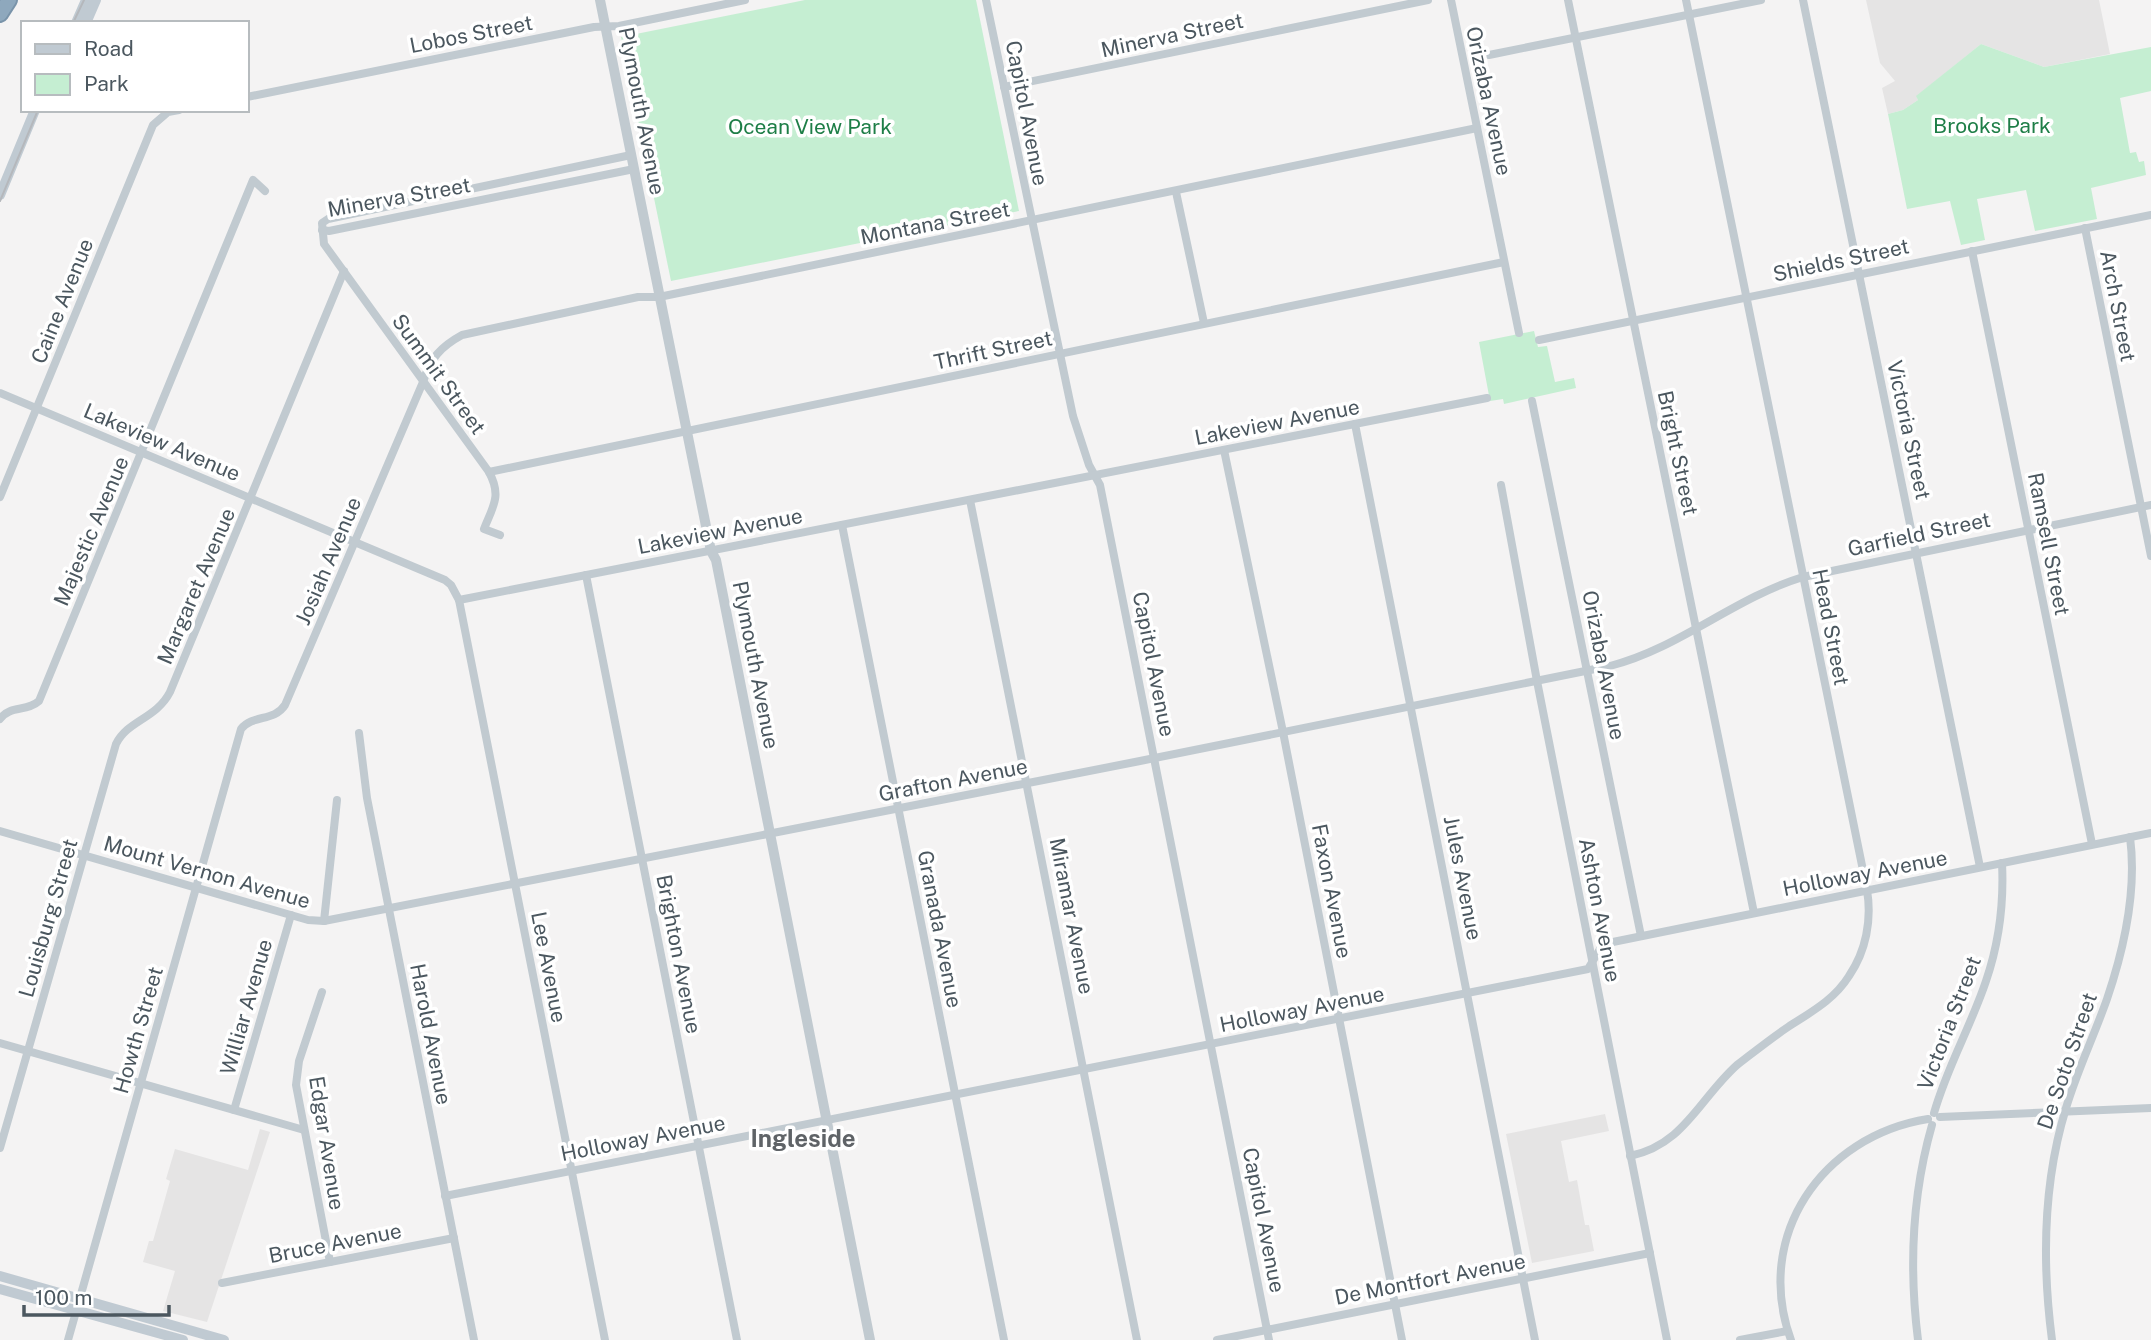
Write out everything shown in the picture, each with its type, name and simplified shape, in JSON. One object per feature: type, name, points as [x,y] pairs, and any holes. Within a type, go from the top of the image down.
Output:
[{"type":"highway","points":[[0,14],[9,0]]},
{"type":"main road","points":[[77,21],[86,0]]},
{"type":"main road","points":[[87,21],[96,0]]},
{"type":"main road","points":[[0,195],[34,112]]},
{"type":"main road","points":[[0,1276],[224,1340]]},
{"type":"main road","points":[[0,1289],[183,1340]]},
{"type":"street","name":"Plymouth Avenue","points":[[600,0],[711,551],[716,562],[870,1340]]},
{"type":"street","name":"Lobos Street","points":[[248,97],[745,0]]},
{"type":"street","name":"Capitol Avenue","points":[[986,0],[1073,416],[1089,465],[1100,485],[1269,1340]]},
{"type":"street","name":"Minerva Street","points":[[1004,87],[1428,0]]},
{"type":"street","name":"Orizaba Avenue","points":[[1451,0],[1519,333]]},
{"type":"street","name":"Bright Street","points":[[1568,0],[1754,913]]},
{"type":"street","name":"Head Street","points":[[1630,1156],[1651,1150],[1675,1136],[1717,1084],[1735,1068],[1837,992],[1857,965],[1869,918],[1867,890],[1686,0]]},
{"type":"street","points":[[1489,55],[1761,0]]},
{"type":"street","name":"Victoria Street","points":[[1803,0],[1980,867]]},
{"type":"street","name":"Caine Avenue","points":[[0,497],[153,125],[172,112]]},
{"type":"street","name":"Montana Street","points":[[423,382],[429,363],[440,349],[462,335],[638,297],[659,297],[1176,192],[1477,128]]},
{"type":"street","name":"Minerva Street","points":[[631,155],[328,219],[323,223],[322,230],[329,231],[634,169]]},
{"type":"street","name":"Majestic Avenue","points":[[0,719],[10,710],[30,707],[39,701],[253,180],[265,191]]},
{"type":"street","points":[[1176,192],[1203,323]]},
{"type":"street","name":"Shields Street","points":[[1539,340],[2151,215]]},
{"type":"street","name":"Arch Street","points":[[2085,228],[2151,556]]},
{"type":"street","name":"Summit Street","points":[[322,230],[324,244],[489,472],[497,491],[484,528],[500,535]]},
{"type":"street","name":"Ramsell Street","points":[[1972,251],[2092,845]]},
{"type":"street","name":"Thrift Street","points":[[489,472],[1504,262]]},
{"type":"street","name":"Margaret Avenue","points":[[152,714],[160,708],[170,692],[344,271]]},
{"type":"street","name":"Josiah Avenue","points":[[241,729],[251,721],[275,716],[285,705],[423,382]]},
{"type":"street","name":"Lakeview Avenue","points":[[0,393],[445,580],[452,585],[459,600],[1487,398]]},
{"type":"street","name":"Orizaba Avenue","points":[[1532,401],[1641,936]]},
{"type":"street","name":"Jules Avenue","points":[[1354,424],[1535,1340]]},
{"type":"street","name":"Faxon Avenue","points":[[1224,450],[1283,732],[1402,1340]]},
{"type":"street","name":"Ashton Avenue","points":[[1500,485],[1667,1340]]},
{"type":"street","name":"Miramar Avenue","points":[[970,500],[1136,1340]]},
{"type":"street","name":"Garfield Street","points":[[1587,671],[1633,660],[1656,651],[1758,594],[1803,577],[2151,505]]},
{"type":"street","name":"Granada Avenue","points":[[842,525],[1004,1340]]},
{"type":"street","name":"Brighton Avenue","points":[[586,575],[737,1340]]},
{"type":"street","name":"Lee Avenue","points":[[459,600],[605,1340]]},
{"type":"street","name":"Grafton Avenue","points":[[324,921],[1587,671]]},
{"type":"street","name":"Louisburg Street","points":[[0,1148],[116,744],[127,729],[152,714]]},
{"type":"street","name":"Howth Street","points":[[68,1340],[241,729]]},
{"type":"street","name":"Harold Avenue","points":[[359,733],[367,798],[474,1340]]},
{"type":"street","points":[[324,921],[337,800]]},
{"type":"street","name":"Mount Vernon Avenue","points":[[0,831],[291,915],[324,921]]},
{"type":"street","name":"Holloway Avenue","points":[[445,1196],[1587,969],[1603,944],[2151,832]]},
{"type":"street","name":"De Soto Street","points":[[2052,1340],[2046,1280],[2046,1222],[2053,1165],[2065,1111],[2108,997],[2120,952],[2131,880],[2130,837]]},
{"type":"street","name":"Victoria Street","points":[[1918,1340],[1914,1290],[1914,1230],[1920,1172],[1948,1069],[1980,997],[1992,962],[2002,908],[2002,863]]},
{"type":"street","name":"Williar Avenue","points":[[234,1110],[291,915]]},
{"type":"street","name":"Edgar Avenue","points":[[321,992],[296,1072],[297,1095],[330,1262]]},
{"type":"street","points":[[0,1043],[304,1130]]},
{"type":"street","points":[[1740,1340],[1789,1336],[1783,1312],[1781,1271],[1790,1228],[1811,1189],[1824,1172],[1857,1144],[1888,1128],[1933,1119],[2151,1108]]},
{"type":"street","name":"Bruce Avenue","points":[[222,1283],[454,1238]]},
{"type":"street","name":"De Montfort Avenue","points":[[1217,1340],[1650,1253]]},
{"type":"shaded area","points":[[1866,0],[2099,0],[2110,54],[2044,67],[1981,44],[1917,96],[1918,100],[1903,110],[1888,114],[1882,88],[1895,81],[1880,63]]},
{"type":"shaded area","points":[[1605,1114],[1609,1131],[1561,1141],[1569,1182],[1577,1180],[1585,1225],[1589,1225],[1594,1251],[1532,1263],[1506,1134]]},
{"type":"shaded area","points":[[260,1129],[270,1132],[207,1322],[163,1311],[175,1271],[143,1262],[149,1241],[153,1241],[170,1181],[166,1179],[175,1149],[248,1170]]},
{"type":"green space","name":"Ocean View Park","points":[[805,0],[976,0],[1019,211],[671,281],[621,37]]},
{"type":"green space","name":"Brooks Park","points":[[1981,44],[2044,67],[2151,47],[2151,91],[2120,98],[2130,153],[2136,152],[2139,162],[2144,161],[2146,175],[2091,188],[2097,219],[2035,231],[2026,190],[1977,199],[1985,240],[1961,245],[1950,201],[1907,209],[1888,114],[1903,110],[1918,100],[1916,96]]},
{"type":"green space","points":[[1534,331],[1538,347],[1547,346],[1555,382],[1574,378],[1576,388],[1504,404],[1503,399],[1490,401],[1479,342]]},
{"type":"tram line","points":[[74,21],[84,0]]},
{"type":"tram line","points":[[0,201],[37,112]]},
{"type":"district","name":"Ingleside","points":[[803,1138]]}]
